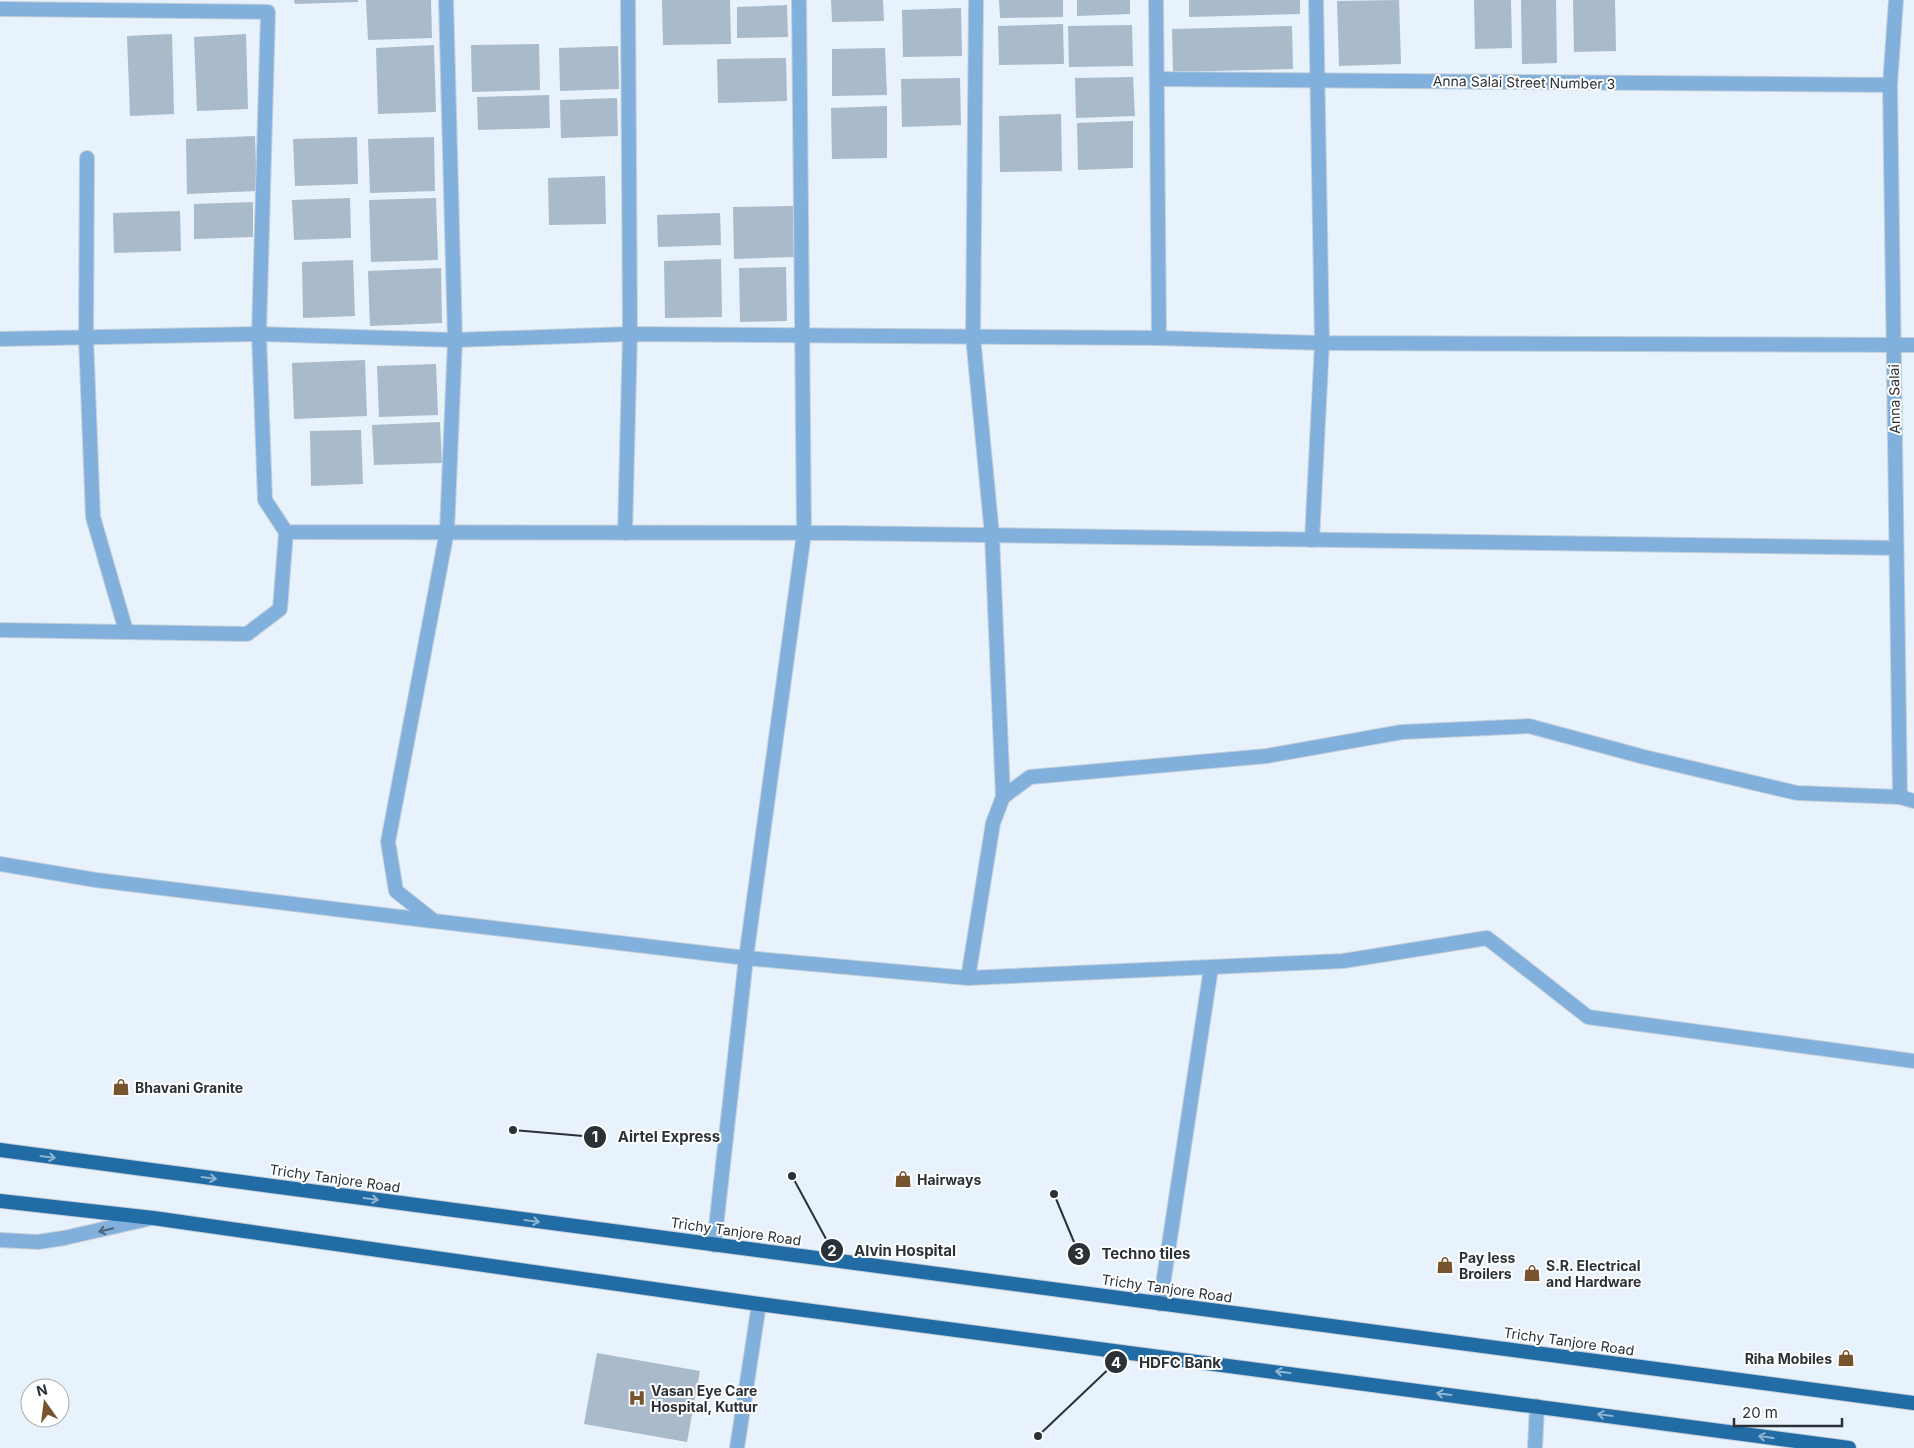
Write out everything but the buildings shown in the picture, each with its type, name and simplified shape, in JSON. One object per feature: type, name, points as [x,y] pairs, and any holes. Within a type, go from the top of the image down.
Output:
[{"type":"highway","name":"Trichy Tanjore Road","points":[[0,1150],[1914,1403]]},
{"type":"highway","points":[[0,1201],[153,1218],[760,1304],[1849,1448]]},
{"type":"street","points":[[434,921],[396,891],[388,842],[447,531],[455,340],[446,0]]},
{"type":"street","points":[[625,533],[630,334],[628,0]]},
{"type":"street","points":[[714,1245],[746,958],[804,533],[799,0]]},
{"type":"street","points":[[968,978],[993,823],[1003,797],[992,535],[973,336],[976,0]]},
{"type":"street","points":[[1156,0],[1159,338]]},
{"type":"street","points":[[1312,540],[1322,343],[1316,0]]},
{"type":"street","name":"Anna Salai","points":[[1896,0],[1890,85],[1900,797]]},
{"type":"street","points":[[0,9],[268,6],[259,334],[265,500],[286,532],[280,610],[247,634],[0,630]]},
{"type":"street","name":"Anna Salai Street Number 3","points":[[1157,79],[1890,85]]},
{"type":"street","points":[[87,158],[86,338],[93,517],[126,631]]},
{"type":"street","points":[[0,339],[259,334],[455,340],[630,334],[1159,338],[1322,343],[1914,345]]},
{"type":"street","points":[[286,532],[804,533],[1896,548]]},
{"type":"street","points":[[1003,797],[1030,777],[1267,756],[1402,732],[1529,726],[1644,757],[1797,793],[1900,797],[1914,801]]},
{"type":"street","points":[[0,864],[96,880],[746,958],[968,978],[1343,961],[1487,938],[1588,1017],[1914,1061]]},
{"type":"street","points":[[1160,1304],[1211,968]]},
{"type":"street","points":[[0,1240],[38,1242],[153,1218]]},
{"type":"street","points":[[737,1448],[760,1304]]},
{"type":"street","points":[[1535,1448],[1537,1406]]},
{"type":"place","name":"Bhavani Granite","points":[[121,1087]]},
{"type":"place","name":"Airtel Express","points":[[513,1130]]},
{"type":"place","name":"Alvin Hospital","points":[[792,1176]]},
{"type":"place","name":"Hairways","points":[[903,1179]]},
{"type":"place","name":"Techno tiles","points":[[1054,1194]]},
{"type":"place","name":"Pay less Broilers","points":[[1445,1265]]},
{"type":"place","name":"S.R. Electrical and Hardware","points":[[1532,1273]]},
{"type":"place","name":"Riha Mobiles","points":[[1846,1358]]},
{"type":"place","name":"Vasan Eye Care Hospital, Kuttur","points":[[637,1398]]},
{"type":"place","name":"HDFC Bank","points":[[1038,1436]]}]
